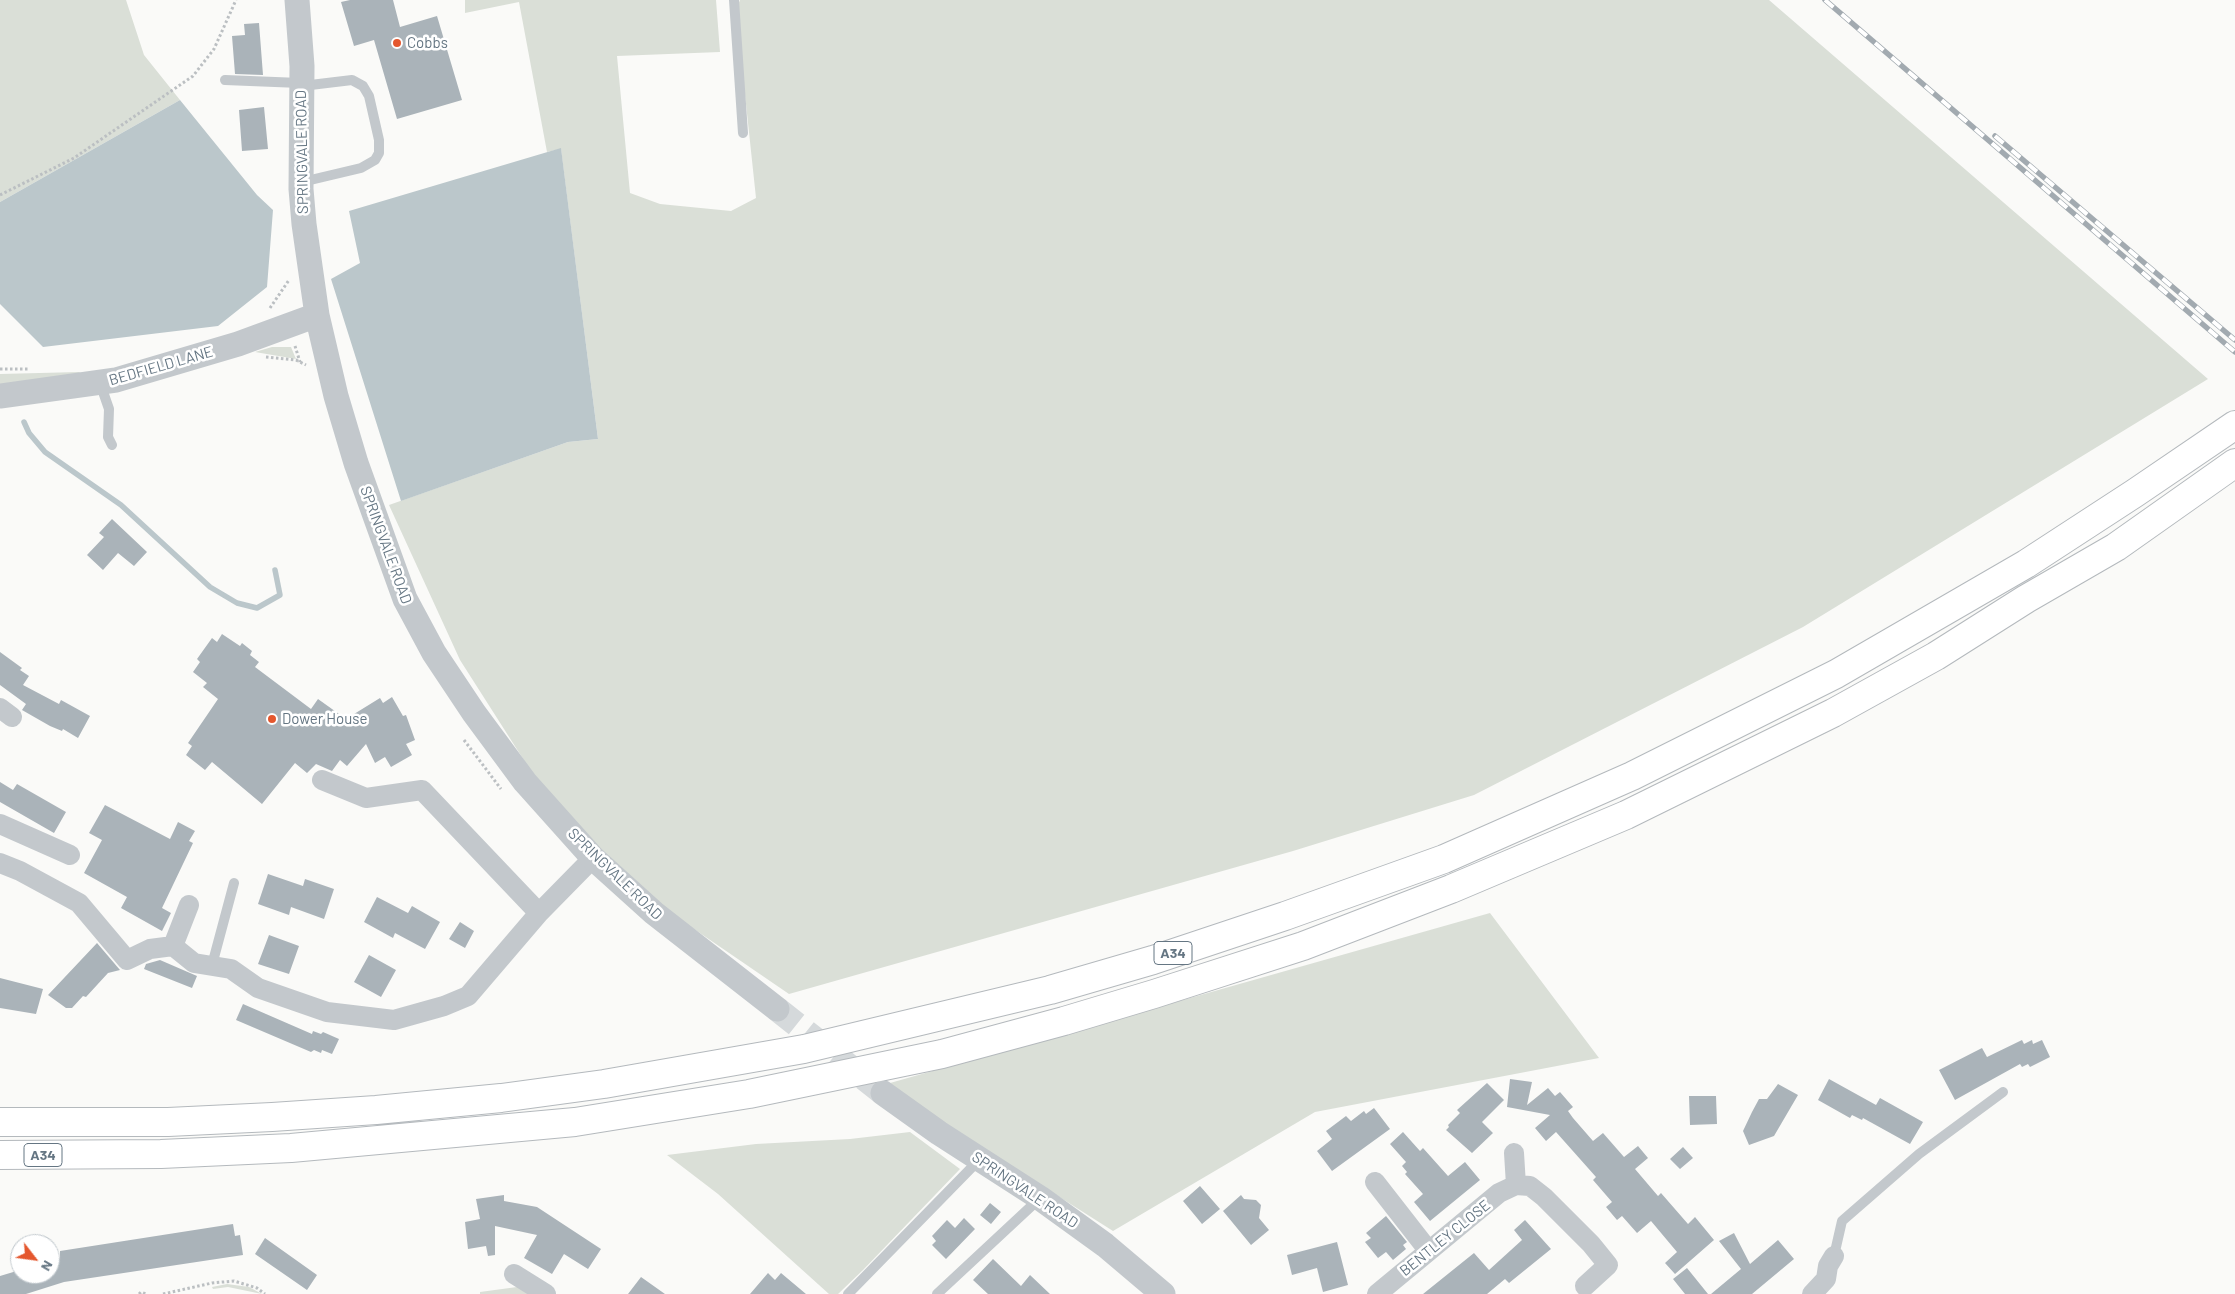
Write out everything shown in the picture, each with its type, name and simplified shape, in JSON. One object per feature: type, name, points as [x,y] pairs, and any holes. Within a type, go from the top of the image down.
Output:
[{"type":"highway","name":"A34","points":[[0,1122],[168,1122],[300,1115],[501,1098],[604,1084],[804,1050],[1050,990],[1153,960],[1285,916],[1444,859],[1632,776],[1836,674],[2026,564],[2235,425]]},
{"type":"highway","name":"A34","points":[[0,1155],[161,1154],[291,1148],[575,1122],[749,1094],[942,1054],[1154,994],[1303,946],[1451,890],[1626,816],[1833,713],[1936,656],[2026,599],[2116,547],[2235,463]]},
{"type":"street","name":"SPRINGVALE ROAD","points":[[297,0],[302,66],[300,85],[301,182],[317,315],[336,396],[356,463],[405,599],[434,653],[480,721],[525,782],[594,858],[654,913],[777,1009]]},
{"type":"street","name":"BEDFIELD LANE","points":[[0,396],[116,380],[259,347],[317,315]]},
{"type":"street","points":[[322,780],[366,798],[422,790],[538,913]]},
{"type":"street","points":[[0,824],[70,855]]},
{"type":"street","points":[[0,863],[20,871],[79,902],[127,960],[150,949],[173,946],[194,963],[231,969],[258,988],[327,1012],[394,1020],[444,1006],[468,996],[538,913],[594,858]]},
{"type":"street","points":[[173,946],[189,905]]},
{"type":"street","name":"SPRINGVALE ROAD","points":[[883,1093],[939,1133],[1040,1198],[1105,1245],[1160,1293]]},
{"type":"street","points":[[1514,1153],[1516,1185],[1530,1186],[1544,1197],[1591,1244],[1608,1266],[1585,1286]]},
{"type":"street","points":[[1375,1182],[1428,1250]]},
{"type":"street","name":"BENTLEY CLOSE","points":[[1377,1294],[1499,1193],[1516,1185]]},
{"type":"street","points":[[1812,1294],[1826,1279],[1828,1266],[1834,1256]]},
{"type":"street","points":[[514,1274],[546,1294]]},
{"type":"lane","points":[[734,0],[743,133]]},
{"type":"lane","points":[[225,80],[300,85],[352,80],[363,86],[370,96],[379,140],[379,153],[375,160],[361,168],[301,182]]},
{"type":"lane","points":[[100,383],[109,409],[108,437],[112,445]]},
{"type":"lane","points":[[212,965],[234,883]]},
{"type":"lane","points":[[1834,1256],[1842,1221],[1919,1154],[2003,1092]]},
{"type":"lane","points":[[848,1294],[981,1159]]},
{"type":"lane","points":[[937,1294],[1040,1198]]},
{"type":"path","points":[[0,194],[74,158],[193,76],[214,49],[236,0]]},
{"type":"path","points":[[308,249],[280,297],[265,315],[259,347],[313,368]]},
{"type":"path","points":[[164,1294],[212,1282],[234,1281],[257,1288],[265,1294]]},
{"type":"path","points":[[139,1294],[141,1292],[146,1294]]},
{"type":"shaded area","points":[[0,0],[126,0],[144,55],[180,100],[0,202]]},
{"type":"shaded area","points":[[465,0],[716,0],[720,52],[617,56],[630,193],[660,204],[731,211],[756,198],[736,10],[740,0],[1769,0],[2208,379],[1803,627],[1474,795],[1293,851],[789,994],[675,916],[604,859],[541,787],[460,660],[389,505],[568,442],[598,439],[561,149],[547,152],[519,2],[465,13]]},
{"type":"shaded area","points":[[180,100],[257,195],[273,210],[267,287],[218,326],[43,347],[0,304],[0,202]]},
{"type":"shaded area","points":[[561,148],[598,439],[568,442],[401,501],[331,279],[360,263],[349,211]]},
{"type":"shaded area","points":[[272,347],[291,347],[296,359],[255,352]]},
{"type":"shaded area","points":[[79,372],[83,375],[0,387],[0,374]]},
{"type":"shaded area","points":[[1490,913],[1599,1058],[1315,1112],[1113,1231],[883,1085]]},
{"type":"shaded area","points":[[910,1132],[960,1169],[838,1294],[829,1294],[718,1194],[667,1155],[756,1144],[850,1139]]},
{"type":"shaded area","points":[[227,1284],[249,1287],[262,1294],[228,1287],[213,1289],[212,1287]]},
{"type":"shaded area","points":[[517,1287],[534,1294],[480,1294],[480,1292]]},
{"type":"building","name":"Cobbs","points":[[350,0],[393,0],[400,27],[437,16],[462,100],[397,119],[374,40],[354,46],[341,2]]},
{"type":"building","points":[[259,23],[263,75],[235,74],[232,36],[245,35],[244,24]]},
{"type":"building","points":[[264,107],[268,149],[242,151],[239,110]]},
{"type":"building","points":[[112,519],[147,552],[134,566],[118,553],[103,570],[87,555],[104,537],[99,533]]},
{"type":"building","name":"Dower House","points":[[222,634],[240,646],[242,643],[252,651],[250,655],[259,662],[255,667],[311,709],[318,699],[346,719],[380,698],[383,703],[392,697],[403,716],[406,715],[415,740],[406,744],[412,755],[391,767],[385,757],[375,763],[366,744],[347,766],[340,760],[332,771],[316,764],[307,773],[295,763],[262,804],[212,762],[205,770],[186,755],[192,746],[188,743],[218,699],[203,687],[207,683],[193,672],[200,662],[197,659],[212,638],[217,642]]},
{"type":"building","points":[[0,652],[22,668],[20,670],[29,676],[23,685],[59,704],[61,700],[90,716],[78,738],[63,729],[62,731],[50,726],[22,710],[26,704],[0,685]]},
{"type":"building","points":[[0,782],[13,790],[17,784],[66,812],[54,833],[0,802]]},
{"type":"building","points":[[105,805],[170,839],[178,822],[195,831],[189,841],[193,843],[162,908],[171,913],[162,931],[121,908],[127,897],[84,873],[102,840],[89,833]]},
{"type":"building","points":[[268,874],[303,886],[305,879],[334,889],[324,919],[291,907],[289,915],[258,904]]},
{"type":"building","points":[[377,897],[408,913],[412,906],[440,922],[425,949],[395,933],[393,938],[364,922]]},
{"type":"building","points":[[460,922],[474,931],[465,948],[449,939]]},
{"type":"building","points":[[269,935],[299,946],[289,974],[258,964]]},
{"type":"building","points":[[97,943],[120,970],[108,973],[86,997],[83,996],[72,1008],[66,1008],[48,995]]},
{"type":"building","points":[[369,955],[396,970],[381,997],[354,982]]},
{"type":"building","points":[[160,960],[197,976],[192,988],[144,969],[146,964]]},
{"type":"building","points":[[0,978],[43,989],[36,1014],[0,1008]]},
{"type":"building","points":[[243,1004],[312,1034],[313,1031],[321,1034],[323,1032],[339,1039],[332,1054],[322,1050],[321,1053],[314,1050],[311,1052],[236,1020]]},
{"type":"building","points":[[2022,1040],[2024,1044],[2032,1040],[2033,1044],[2042,1040],[2050,1057],[2030,1067],[2028,1064],[2022,1067],[2020,1064],[1955,1100],[1939,1070],[1982,1048],[1987,1057]]},
{"type":"building","points":[[1510,1079],[1532,1082],[1527,1105],[1548,1088],[1555,1096],[1560,1092],[1573,1107],[1568,1111],[1593,1141],[1603,1133],[1624,1157],[1638,1146],[1648,1158],[1635,1169],[1658,1196],[1661,1193],[1688,1224],[1695,1217],[1714,1240],[1675,1274],[1665,1263],[1677,1252],[1651,1221],[1637,1233],[1622,1216],[1617,1220],[1606,1207],[1612,1202],[1593,1180],[1596,1177],[1556,1132],[1546,1141],[1535,1128],[1550,1115],[1507,1107]]},
{"type":"building","points":[[1829,1079],[1876,1105],[1880,1098],[1923,1122],[1910,1144],[1863,1118],[1862,1120],[1852,1115],[1850,1118],[1818,1100]]},
{"type":"building","points":[[1487,1083],[1504,1100],[1482,1122],[1493,1133],[1472,1153],[1446,1130],[1449,1127],[1448,1125],[1460,1113],[1457,1110]]},
{"type":"building","points":[[1778,1084],[1798,1095],[1774,1136],[1749,1145],[1743,1131],[1752,1112],[1759,1099],[1767,1099]]},
{"type":"building","points":[[1689,1096],[1716,1096],[1717,1124],[1690,1125]]},
{"type":"building","points":[[1374,1108],[1390,1129],[1332,1171],[1317,1151],[1332,1139],[1326,1131],[1346,1116],[1351,1121],[1364,1111],[1366,1114]]},
{"type":"building","points":[[1403,1132],[1420,1151],[1423,1148],[1448,1176],[1465,1162],[1480,1180],[1430,1221],[1414,1202],[1423,1194],[1405,1174],[1407,1172],[1402,1166],[1406,1162],[1390,1144]]},
{"type":"building","points":[[1683,1147],[1693,1158],[1680,1169],[1670,1159]]},
{"type":"building","points":[[1200,1186],[1220,1209],[1202,1224],[1183,1201]]},
{"type":"building","points":[[504,1195],[504,1201],[537,1207],[601,1249],[588,1269],[564,1254],[552,1274],[524,1258],[537,1235],[495,1226],[495,1255],[488,1256],[486,1246],[468,1249],[465,1222],[480,1219],[476,1199]]},
{"type":"building","points":[[1241,1195],[1244,1199],[1256,1200],[1261,1205],[1259,1218],[1269,1230],[1251,1245],[1223,1211]]},
{"type":"building","points":[[990,1203],[1001,1212],[991,1224],[980,1215]]},
{"type":"building","points":[[1386,1216],[1407,1242],[1403,1245],[1406,1249],[1393,1260],[1386,1252],[1378,1258],[1365,1242],[1371,1238],[1366,1233]]},
{"type":"building","points":[[964,1218],[975,1229],[946,1259],[932,1245],[936,1241],[932,1236],[947,1220],[955,1228]]},
{"type":"building","points":[[1525,1220],[1551,1249],[1509,1283],[1505,1279],[1487,1294],[1423,1294],[1474,1253],[1489,1270],[1522,1240],[1514,1230]]},
{"type":"building","points":[[233,1224],[235,1236],[240,1235],[243,1255],[60,1283],[60,1251]]},
{"type":"building","points":[[1734,1233],[1750,1264],[1778,1240],[1794,1259],[1752,1294],[1711,1294],[1741,1269],[1719,1241]]},
{"type":"building","points":[[265,1238],[317,1275],[307,1290],[255,1254]]},
{"type":"building","points":[[1337,1242],[1348,1285],[1323,1292],[1317,1268],[1292,1275],[1287,1255]]},
{"type":"building","points":[[993,1259],[1021,1286],[1030,1275],[1050,1294],[988,1294],[973,1280]]},
{"type":"building","points":[[1687,1268],[1708,1294],[1685,1294],[1673,1279]]},
{"type":"building","points":[[10,1273],[10,1284],[58,1284],[26,1294],[0,1294],[0,1276]]},
{"type":"building","points":[[768,1273],[775,1280],[781,1273],[806,1294],[750,1294]]},
{"type":"building","points":[[641,1277],[665,1294],[628,1294]]},
{"type":"waterway","points":[[24,422],[29,433],[45,452],[121,505],[210,587],[237,603],[257,608],[280,595],[275,570]]},
{"type":"tunnel","points":[[777,1009],[883,1093]]},
{"type":"railway","points":[[1825,0],[2235,352]]},
{"type":"railway","points":[[1995,136],[2235,340]]},
{"type":"place","name":"Cobbs","points":[[397,43]]},
{"type":"place","name":"Dower House","points":[[272,719]]}]
